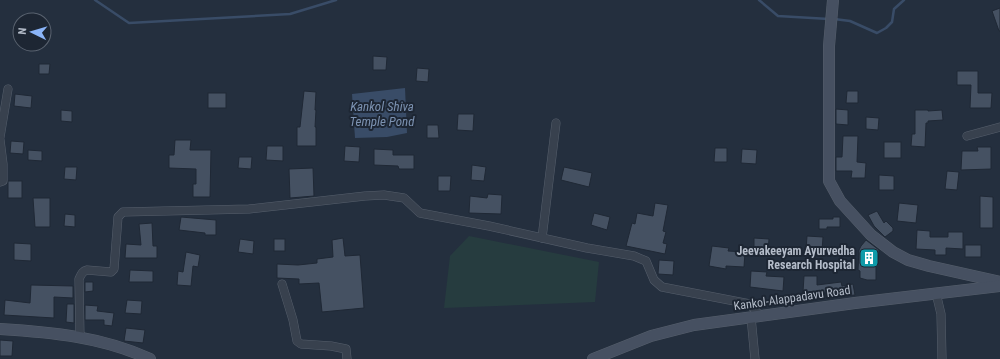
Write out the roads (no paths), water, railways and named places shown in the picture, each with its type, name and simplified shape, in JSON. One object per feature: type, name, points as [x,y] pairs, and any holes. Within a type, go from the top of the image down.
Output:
[{"type":"main road","points":[[832,2],[829,46],[829,181],[840,201],[871,235],[893,252],[908,260],[1000,282]]},
{"type":"main road","name":"Kankol-Alappadavu Road","points":[[599,358],[651,336],[694,325],[1000,286]]},
{"type":"main road","points":[[0,329],[58,334],[80,338],[135,352],[150,359]]},
{"type":"street","points":[[0,182],[3,181],[3,164],[0,139],[8,89]]},
{"type":"street","points":[[542,238],[556,122]]},
{"type":"street","points":[[967,136],[1000,127]]},
{"type":"street","points":[[80,338],[79,279],[84,271],[87,270],[111,272],[114,269],[118,217],[123,212],[249,209],[384,195],[404,198],[420,213],[489,226],[587,248],[634,256],[646,261],[654,280],[662,287],[750,304],[756,316],[755,359]]},
{"type":"street","points":[[282,284],[297,341],[301,344],[331,346],[346,349],[347,359]]},
{"type":"street","points":[[936,293],[941,314],[942,359]]},
{"type":"water","name":"Kankol Shiva Temple Pond","points":[[405,88],[407,133],[387,137],[355,138],[352,94]]},
{"type":"waterway","points":[[95,0],[129,23],[290,14],[336,0]]},
{"type":"waterway","points":[[759,0],[778,16],[829,19]]},
{"type":"waterway","points":[[834,19],[850,21],[877,33],[886,28],[892,22],[894,9],[904,0]]},
{"type":"place","name":"Jeevakeeyam Ayurvedha Research Hospital","points":[[869,258]]}]
